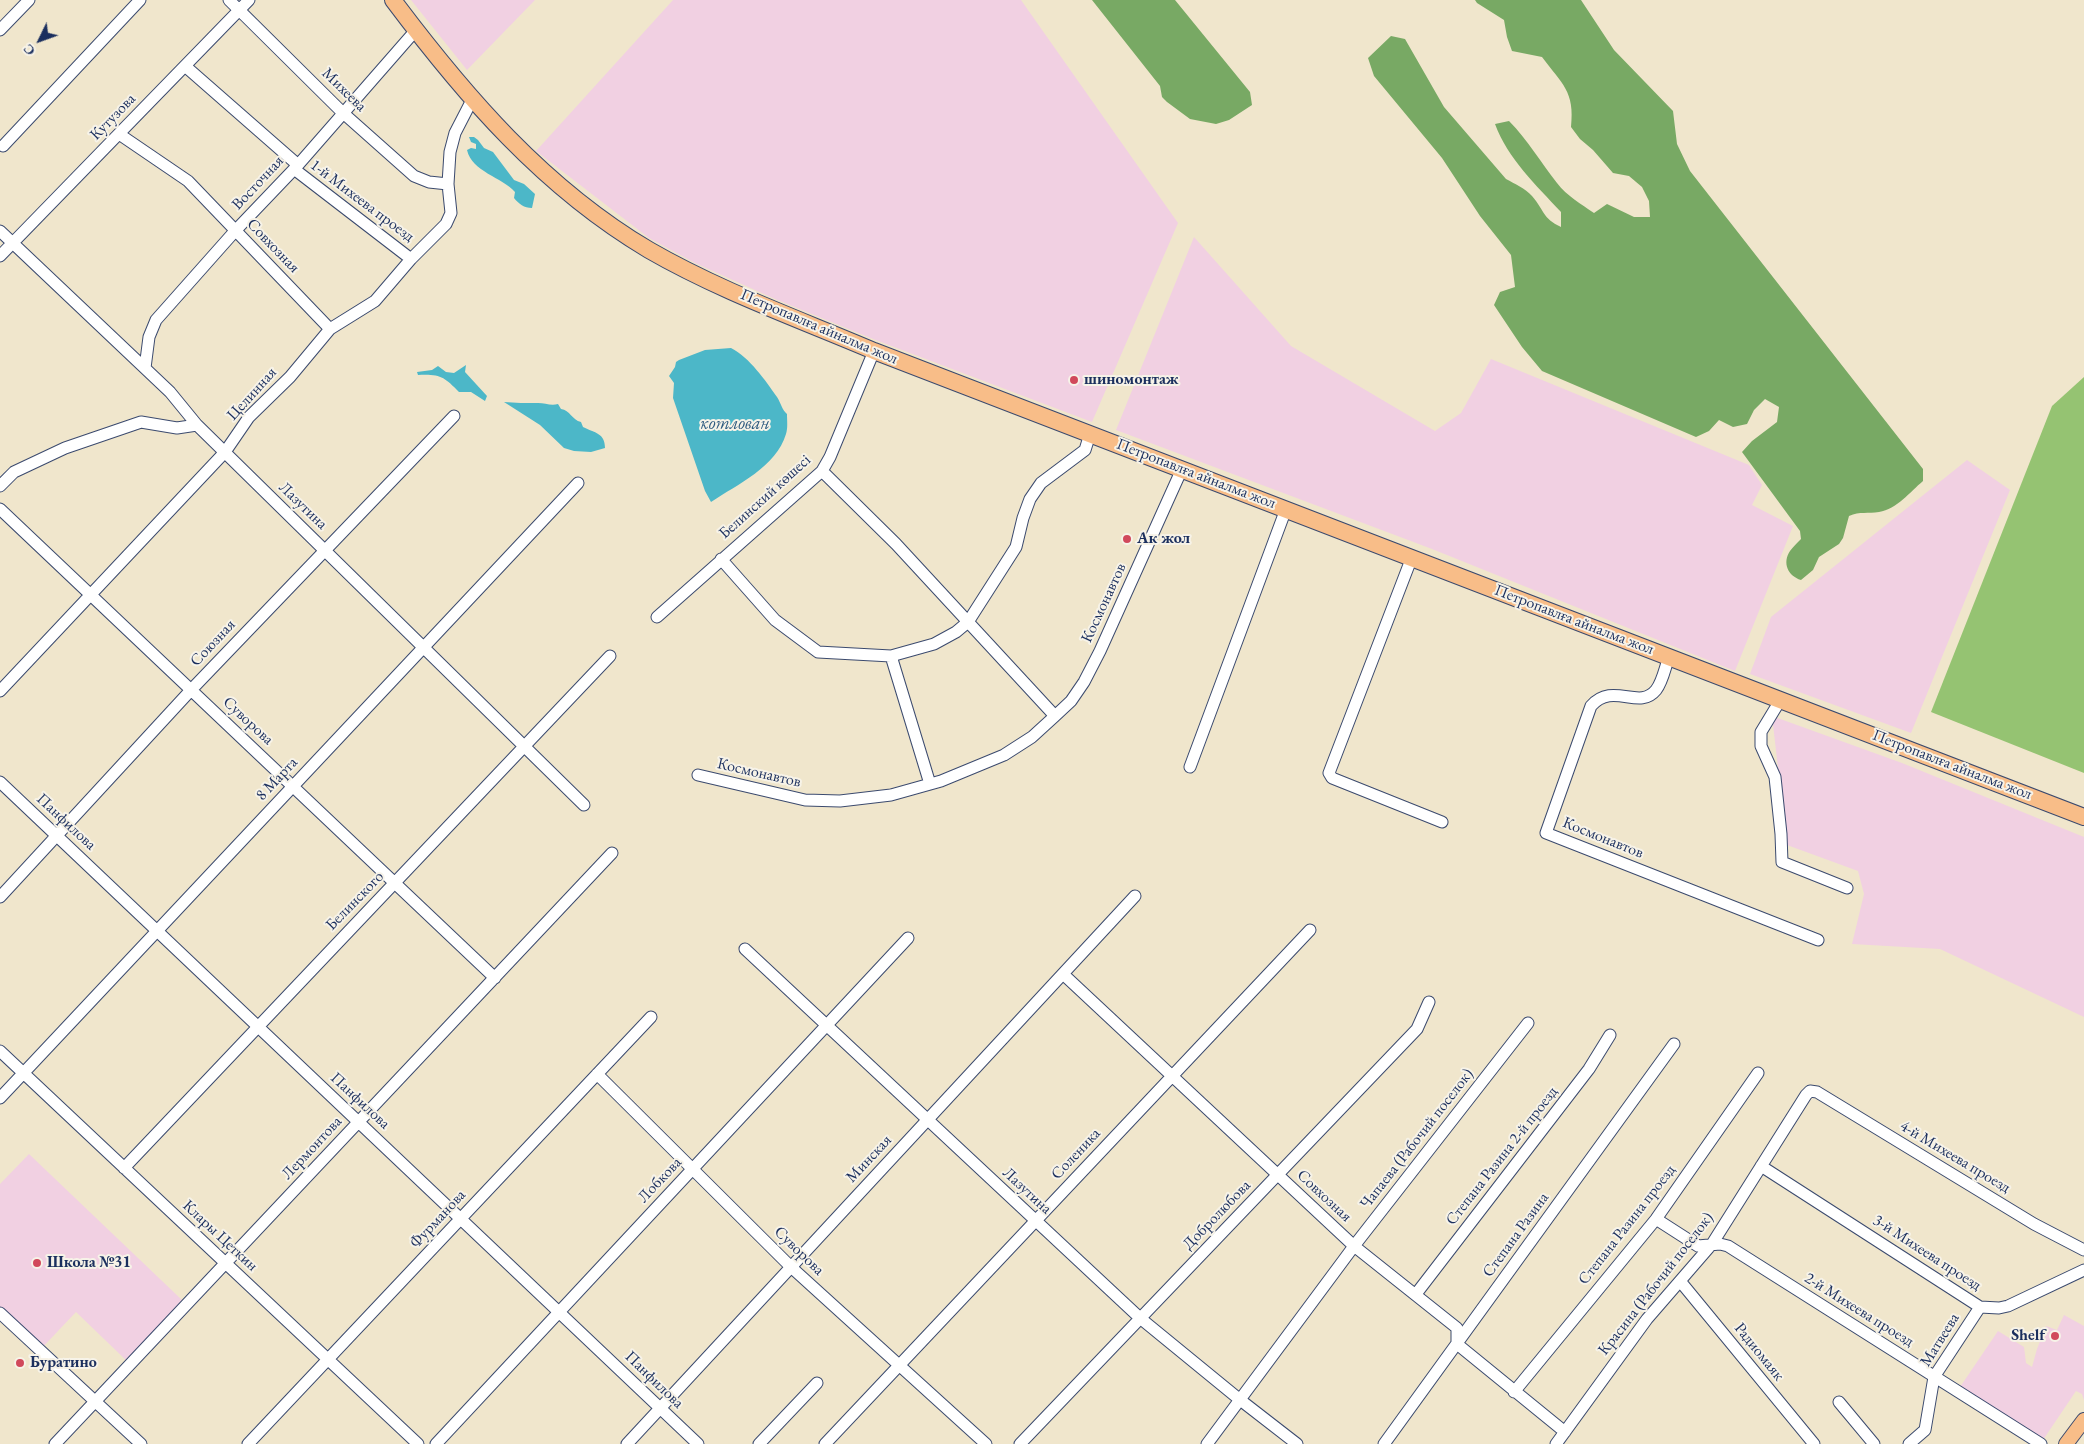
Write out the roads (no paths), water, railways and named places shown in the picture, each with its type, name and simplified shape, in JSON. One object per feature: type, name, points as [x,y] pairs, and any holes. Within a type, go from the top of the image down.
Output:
[{"type":"highway","name":"Петропавлға айналма жол","points":[[393,0],[472,100],[512,143],[556,183],[602,219],[649,250],[714,282],[874,350],[1781,699],[2084,818]]},
{"type":"main road","points":[[2066,1444],[2084,1420]]},
{"type":"street","points":[[0,30],[29,0]]},
{"type":"street","points":[[3,146],[140,0]]},
{"type":"street","name":"Михеева","points":[[229,0],[342,112],[414,176],[429,182],[448,184]]},
{"type":"street","name":"Кутузова","points":[[0,256],[249,0]]},
{"type":"street","name":"Восточная","points":[[145,368],[149,338],[156,320],[296,167],[342,112],[416,30]]},
{"type":"street","name":"1-й Михеева проезд","points":[[185,66],[296,167],[411,259]]},
{"type":"street","name":"Целинная","points":[[0,691],[225,452],[249,418],[290,377],[330,329],[375,301],[411,259],[450,219],[451,207],[448,184],[450,152],[455,133],[472,100]]},
{"type":"street","name":"Совхозная","points":[[119,134],[188,181],[330,329]]},
{"type":"street","name":"Лазутина","points":[[0,231],[170,392],[197,425],[584,805]]},
{"type":"street","name":"Белинский көшесі","points":[[657,617],[822,470],[830,457],[874,350]]},
{"type":"street","name":"Союзная","points":[[0,897],[191,690],[454,416]]},
{"type":"street","points":[[0,486],[14,472],[65,448],[141,422],[177,428],[197,425]]},
{"type":"street","points":[[721,559],[775,620],[818,652],[891,656],[940,642],[968,622],[1016,547],[1030,499],[1041,483],[1084,450],[1090,434]]},
{"type":"street","name":"Космонавтов","points":[[698,775],[805,800],[840,801],[891,796],[930,784],[1004,755],[1032,737],[1075,694],[1096,659],[1182,469]]},
{"type":"street","points":[[822,470],[896,544],[1055,716]]},
{"type":"street","name":"8 Марта","points":[[0,1098],[578,483]]},
{"type":"street","name":"Суворова","points":[[0,509],[495,978]]},
{"type":"street","points":[[1190,767],[1286,509]]},
{"type":"street","points":[[1412,557],[1329,773],[1332,778],[1442,822]]},
{"type":"street","name":"Белинского","points":[[124,1168],[610,656]]},
{"type":"street","points":[[891,656],[930,784]]},
{"type":"street","name":"Космонавтов","points":[[1669,657],[1659,685],[1648,697],[1642,699],[1613,694],[1600,698],[1591,706],[1546,832],[1818,940]]},
{"type":"street","points":[[1781,699],[1760,732],[1761,746],[1775,777],[1782,862],[1847,888]]},
{"type":"street","name":"Панфилова","points":[[0,782],[698,1444]]},
{"type":"street","name":"Лермонтова","points":[[55,1444],[612,853]]},
{"type":"street","name":"Минская","points":[[627,1444],[1135,896]]},
{"type":"street","name":"Соленика","points":[[825,1444],[1310,930]]},
{"type":"street","name":"Лобкова","points":[[436,1444],[908,938]]},
{"type":"street","name":"Лазутина","points":[[745,949],[1140,1318],[1239,1399],[1298,1444]]},
{"type":"street","name":"Совхозная","points":[[1063,974],[1354,1246],[1457,1328],[1457,1344]]},
{"type":"street","name":"Добролюбова","points":[[1020,1444],[1417,1029],[1429,1002]]},
{"type":"street","name":"Фурманова","points":[[248,1444],[651,1017]]},
{"type":"street","name":"Чапаева (Рабочий поселок)","points":[[1207,1444],[1354,1246],[1528,1023]]},
{"type":"street","name":"Степана Разина 2-й проезд","points":[[1416,1294],[1589,1069],[1610,1035]]},
{"type":"street","name":"Степана Разина","points":[[1384,1444],[1674,1044]]},
{"type":"street","name":"Клары Цеткин","points":[[0,1051],[418,1444]]},
{"type":"street","name":"Степана Разина проезд","points":[[1514,1392],[1656,1219],[1758,1073]]},
{"type":"street","name":"Суворова","points":[[596,1074],[791,1267],[986,1444]]},
{"type":"street","name":"Красина (Рабочий поселок)","points":[[1556,1444],[1647,1319],[1712,1244],[1810,1091]]},
{"type":"street","name":"4-й Михеева проезд","points":[[1810,1091],[1816,1092],[2034,1224],[2084,1250]]},
{"type":"street","name":"3-й Михеева проезд","points":[[1761,1166],[1980,1307],[1999,1308],[2008,1306],[2084,1270]]},
{"type":"street","name":"2-й Михеева проезд","points":[[1656,1219],[1698,1246],[1712,1244],[1728,1246],[2041,1444]]},
{"type":"street","name":"Радиомаяк","points":[[1680,1281],[1814,1444]]},
{"type":"street","name":"Матвеева","points":[[1909,1444],[1925,1430],[1934,1377],[1980,1307]]},
{"type":"street","points":[[0,1313],[140,1444]]},
{"type":"street","points":[[1457,1344],[1565,1432]]},
{"type":"street","points":[[760,1444],[817,1383]]},
{"type":"street","points":[[1839,1402],[1874,1444]]},
{"type":"water","points":[[469,137],[474,137],[484,148],[493,152],[514,180],[524,184],[535,194],[532,208],[520,204],[514,198],[515,192],[475,164],[467,150],[471,148],[476,149],[476,144],[471,142]]},
{"type":"water","name":"котлован","points":[[731,348],[751,363],[777,397],[787,414],[787,429],[781,446],[765,465],[755,474],[711,502],[705,491],[673,398],[674,383],[669,376],[679,360],[705,350]]},
{"type":"water","points":[[466,365],[465,372],[487,396],[485,401],[471,392],[459,392],[442,378],[432,375],[418,375],[417,372],[432,370],[438,366],[446,372],[454,373]]},
{"type":"water","points":[[504,402],[558,404],[561,409],[567,411],[581,422],[583,427],[601,436],[605,443],[605,448],[591,452],[574,451],[564,448],[540,425]]},
{"type":"place","name":"шиномонтаж","points":[[1074,380]]},
{"type":"place","name":"Ак жол","points":[[1127,539]]},
{"type":"place","name":"Школа №31","points":[[37,1263]]},
{"type":"place","name":"Shelf","points":[[2055,1336]]},
{"type":"place","name":"Буратино","points":[[20,1363]]}]
